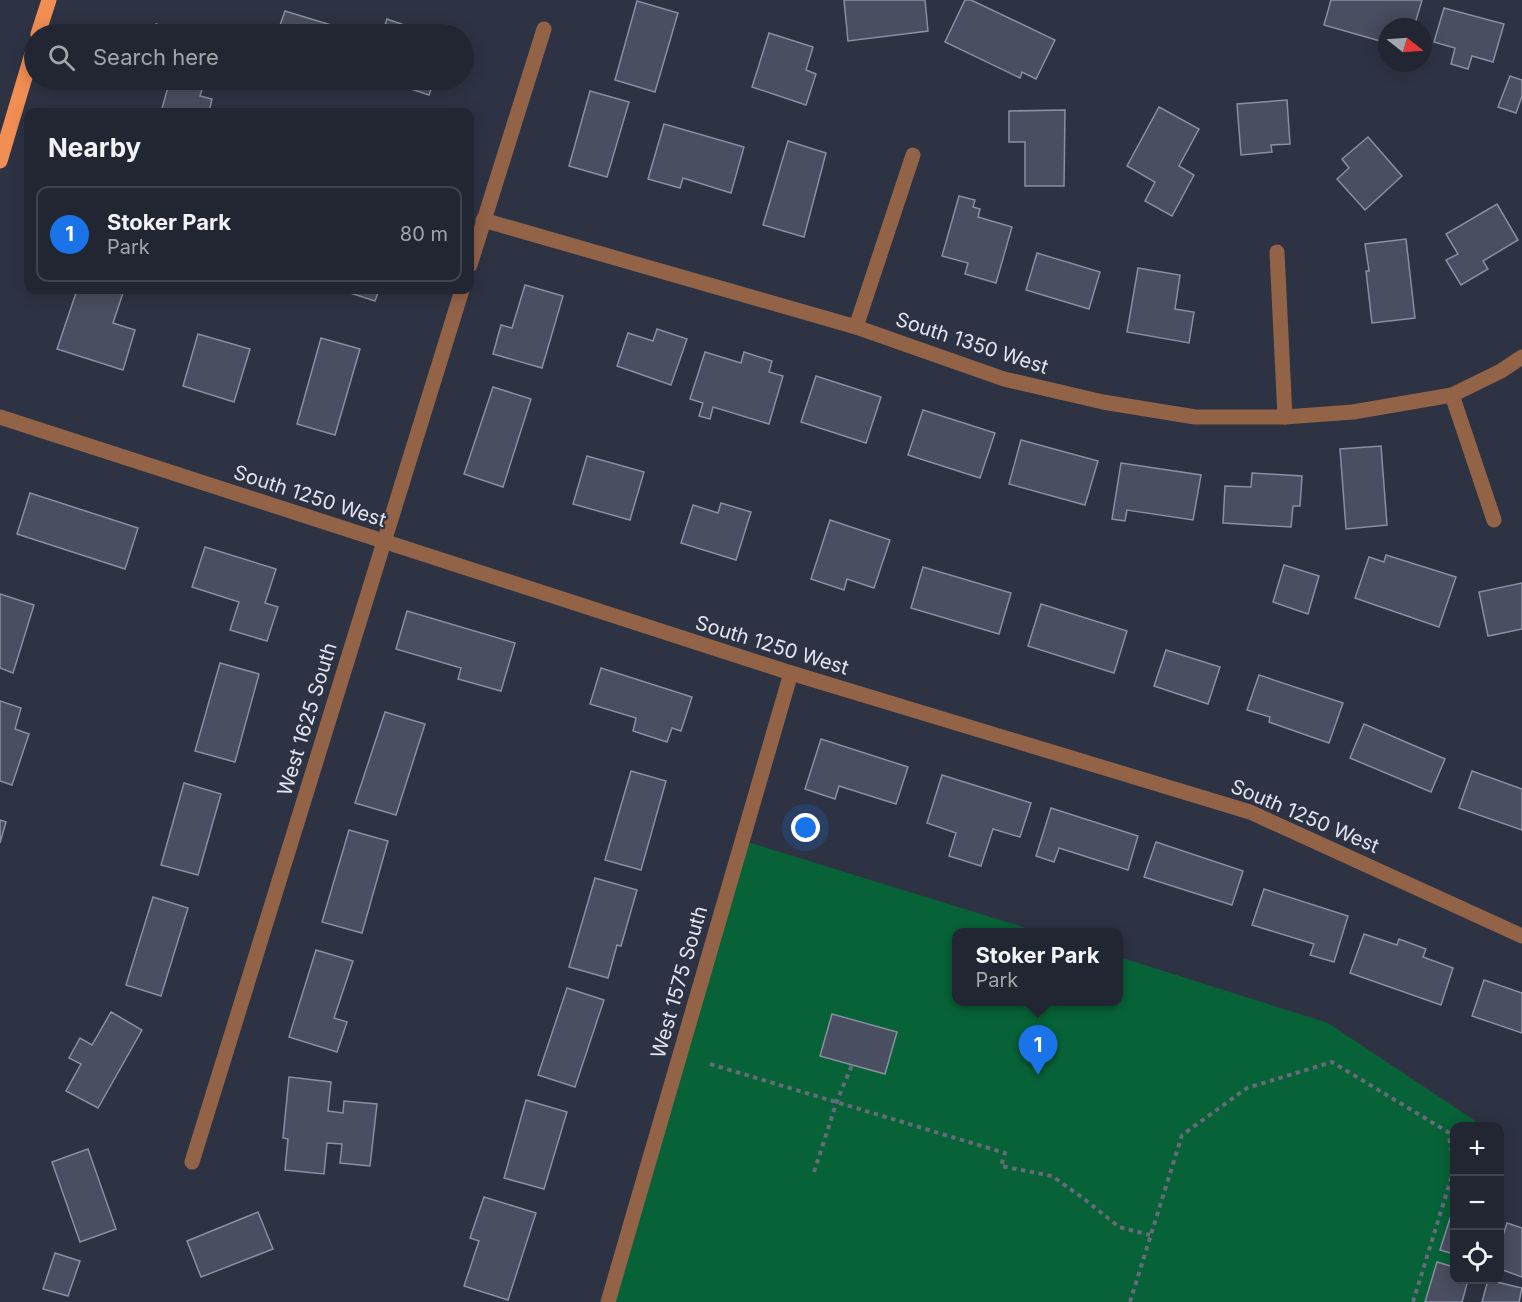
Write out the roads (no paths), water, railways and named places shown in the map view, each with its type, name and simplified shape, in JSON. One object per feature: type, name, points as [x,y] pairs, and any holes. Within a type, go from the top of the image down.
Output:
[{"type":"main road","points":[[41,24],[49,0]]},
{"type":"main road","points":[[0,161],[24,81]]},
{"type":"street","points":[[474,251],[544,29]]},
{"type":"street","points":[[856,327],[913,155]]},
{"type":"street","name":"South 1350 West","points":[[483,220],[856,327],[1004,379],[1103,402],[1195,417],[1285,417],[1353,412],[1452,395],[1501,371],[1522,357]]},
{"type":"street","points":[[1277,252],[1285,417]]},
{"type":"street","name":"West 1625 South","points":[[192,1162],[461,294]]},
{"type":"street","points":[[1452,395],[1494,520]]},
{"type":"street","name":"South 1250 West","points":[[0,417],[791,673],[1250,812],[1522,936]]},
{"type":"street","name":"West 1575 South","points":[[608,1302],[791,673]]},
{"type":"place","name":"Stoker Park","points":[[1038,1075]]}]
